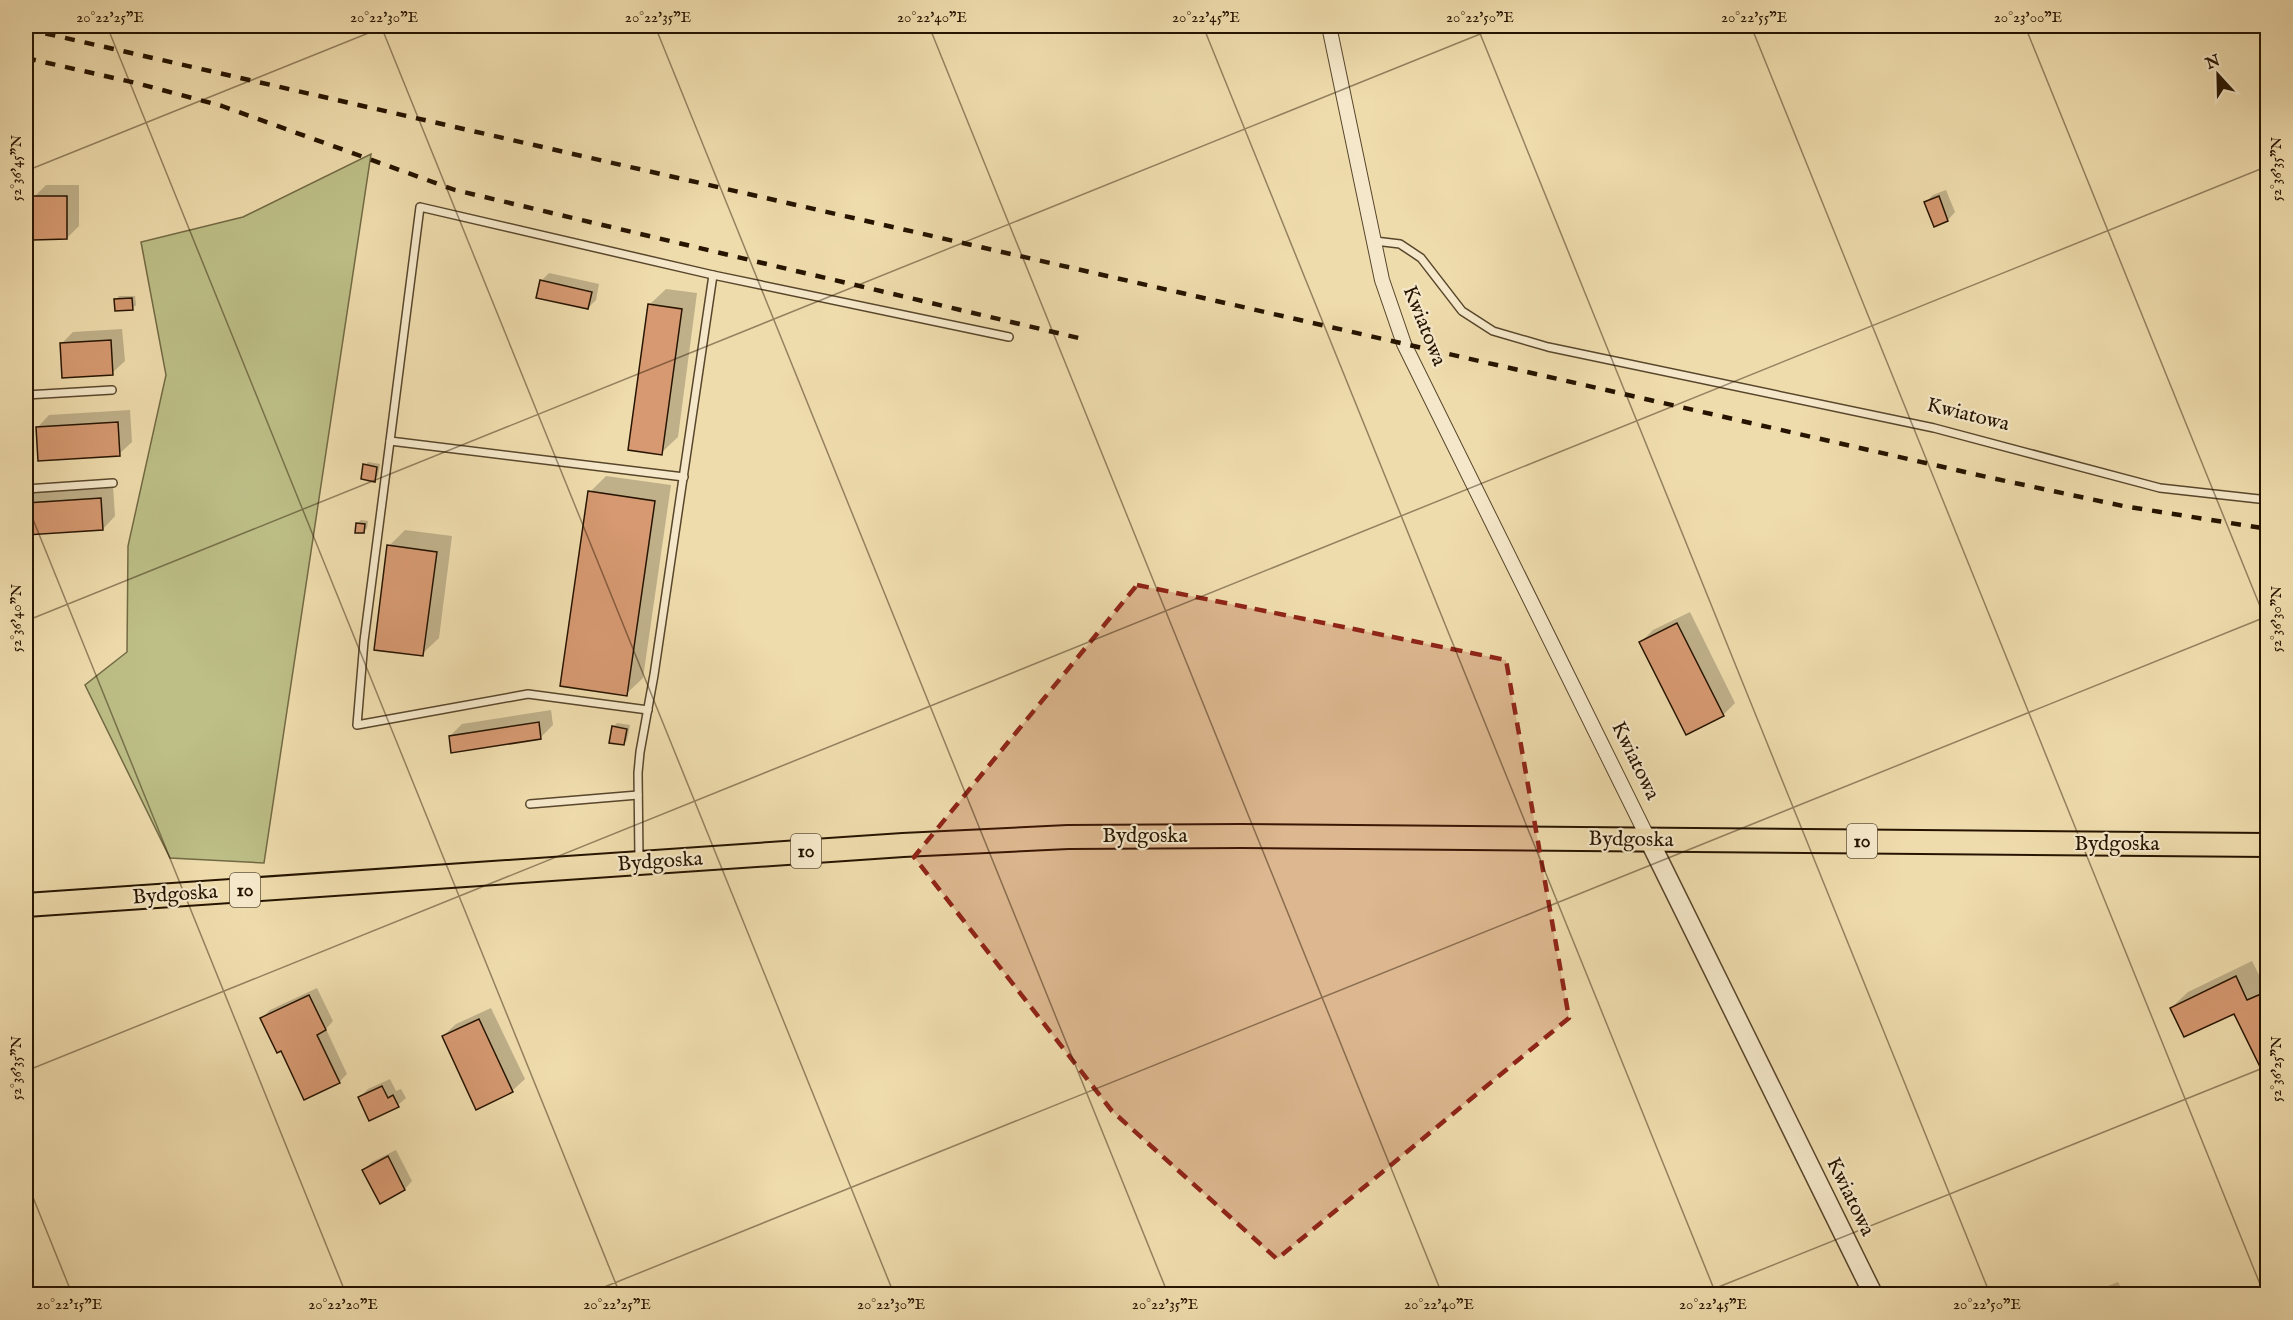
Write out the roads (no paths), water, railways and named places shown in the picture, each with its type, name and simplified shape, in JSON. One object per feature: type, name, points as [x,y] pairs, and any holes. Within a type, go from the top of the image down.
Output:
[{"type":"main road","name":"Bydgoska","points":[[26,905],[973,840],[1068,837],[1241,836],[2268,845]]},
{"type":"street","name":"Kwiatowa","points":[[1329,26],[1382,280],[1404,344],[1874,1294]]},
{"type":"lane","points":[[648,710],[528,694],[357,725],[364,642],[420,207],[713,275],[1009,337]]},
{"type":"lane","name":"Kwiatowa","points":[[1375,241],[1400,244],[1421,258],[1462,311],[1493,331],[1548,347],[1934,428],[2160,488],[2268,500]]},
{"type":"lane","points":[[639,863],[638,773],[713,275]]},
{"type":"lane","points":[[26,394],[112,390]]},
{"type":"lane","points":[[390,441],[684,477]]},
{"type":"lane","points":[[26,489],[113,483]]},
{"type":"lane","points":[[530,804],[638,795]]},
{"type":"railway","points":[[26,29],[1987,477],[2123,506],[2268,529]]},
{"type":"railway","points":[[26,58],[136,83],[222,106],[455,190],[1087,340]]}]
